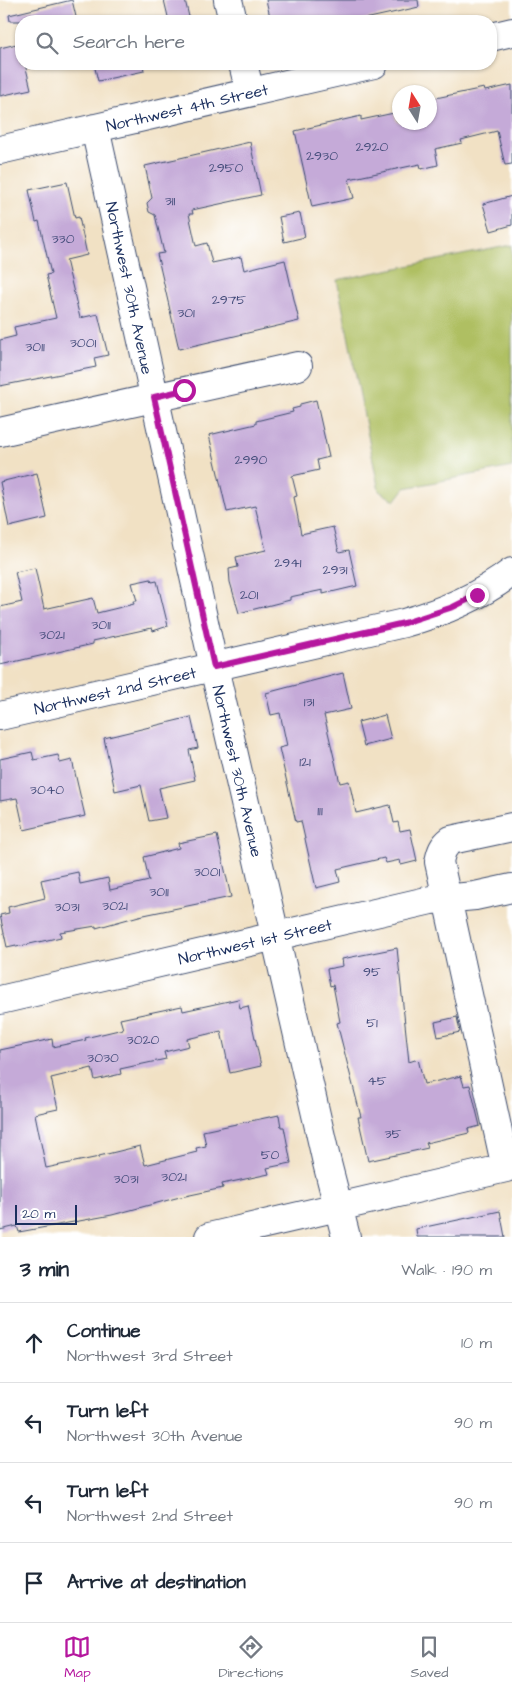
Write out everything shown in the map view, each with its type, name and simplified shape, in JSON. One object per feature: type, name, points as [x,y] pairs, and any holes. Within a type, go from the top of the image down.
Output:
[{"type":"street","points":[[228,0],[232,15]]},
{"type":"street","points":[[497,36],[512,32]]},
{"type":"street","points":[[244,70],[250,92]]},
{"type":"street","name":"Northwest 4th Street","points":[[0,150],[347,70]]},
{"type":"street","name":"Northwest 30th Avenue","points":[[95,128],[326,1163],[346,1237]]},
{"type":"street","points":[[0,432],[298,366]]},
{"type":"street","name":"Northwest 2nd Street","points":[[0,716],[428,616],[453,607],[477,595],[512,572]]},
{"type":"street","points":[[210,1237],[506,1168],[440,862],[444,845],[451,840],[512,828]]},
{"type":"street","name":"Northwest 1st Street","points":[[0,1000],[431,900],[475,896],[512,888]]},
{"type":"green space","points":[[512,245],[512,467],[405,488],[395,501],[379,491],[337,280]]},
{"type":"building","points":[[72,0],[76,15],[15,15],[15,21],[10,21],[9,15]]},
{"type":"building","points":[[164,0],[185,0],[189,15],[168,15]]},
{"type":"building","points":[[266,0],[418,0],[419,7],[383,15],[270,15]]},
{"type":"building","points":[[15,44],[15,70],[26,70],[31,89],[0,96],[0,48]]},
{"type":"building","points":[[95,70],[144,70],[144,71],[98,81]]},
{"type":"building","points":[[512,85],[512,164],[505,165],[497,131],[461,140],[462,143],[435,149],[438,165],[421,169],[420,164],[349,179],[354,198],[312,207],[295,131],[361,116],[361,120],[392,113],[392,130],[437,130],[437,98],[484,88],[485,91]]},
{"type":"building","points":[[250,142],[261,195],[192,210],[193,214],[189,214],[196,246],[207,243],[212,263],[241,257],[244,270],[285,260],[299,321],[179,349],[157,254],[164,253],[155,215],[149,212],[147,203],[152,198],[145,166]]},
{"type":"building","points":[[67,182],[75,218],[79,217],[87,255],[66,260],[80,318],[98,314],[108,355],[94,358],[96,367],[0,386],[0,340],[16,336],[14,327],[56,318],[46,275],[51,274],[39,221],[36,222],[29,190]]},
{"type":"building","points":[[512,196],[512,225],[491,231],[483,204]]},
{"type":"building","points":[[300,213],[305,237],[284,242],[279,217]]},
{"type":"building","points":[[316,400],[329,457],[317,460],[319,470],[292,476],[297,496],[294,497],[301,534],[333,527],[339,552],[349,550],[357,586],[323,594],[323,590],[290,597],[290,600],[239,613],[230,582],[229,569],[238,567],[236,557],[266,550],[255,506],[227,512],[209,435],[256,424],[256,421],[293,412],[292,409],[300,407],[300,404]]},
{"type":"building","points":[[37,473],[47,518],[9,527],[0,482]]},
{"type":"building","points":[[35,568],[44,609],[93,598],[97,613],[134,604],[133,601],[137,601],[132,583],[151,579],[152,582],[157,581],[168,626],[153,631],[152,628],[93,641],[93,644],[0,665],[0,607],[22,602],[15,572]]},
{"type":"building","points":[[343,673],[351,709],[324,715],[340,783],[349,781],[356,813],[390,805],[394,823],[398,822],[400,831],[410,829],[417,861],[401,865],[400,860],[386,863],[384,858],[337,869],[340,882],[316,888],[301,821],[296,822],[279,748],[287,746],[280,713],[271,715],[266,693]]},
{"type":"building","points":[[385,715],[391,739],[364,746],[358,722]]},
{"type":"building","points":[[191,717],[198,748],[189,750],[195,780],[159,788],[166,818],[149,821],[141,785],[115,791],[104,738]]},
{"type":"building","points":[[32,752],[34,760],[58,755],[60,763],[72,760],[85,816],[24,830],[17,798],[0,801],[0,759]]},
{"type":"building","points":[[217,835],[231,897],[139,916],[96,928],[96,926],[60,932],[61,937],[16,947],[16,945],[7,947],[0,915],[9,913],[8,907],[45,898],[41,880],[78,872],[80,884],[108,878],[110,890],[149,881],[144,857],[179,848],[178,843]]},
{"type":"building","points":[[397,948],[409,1062],[418,1059],[424,1084],[461,1076],[464,1086],[470,1085],[480,1126],[468,1129],[469,1133],[426,1143],[428,1148],[368,1161],[358,1117],[361,1117],[337,1023],[340,1022],[333,985],[330,986],[327,969],[343,966],[342,959]]},
{"type":"building","points":[[238,999],[240,1008],[248,1006],[261,1066],[230,1073],[221,1031],[187,1039],[189,1046],[164,1052],[166,1059],[120,1069],[121,1074],[95,1080],[92,1068],[51,1078],[58,1109],[35,1114],[46,1168],[140,1146],[145,1165],[197,1152],[196,1148],[206,1146],[203,1131],[279,1115],[281,1127],[284,1127],[291,1163],[267,1168],[269,1174],[222,1184],[223,1188],[112,1215],[19,1232],[17,1226],[0,1230],[0,1050],[52,1039],[53,1047],[86,1040],[85,1038],[123,1029],[120,1019],[182,1006],[183,1011]]},
{"type":"building","points":[[457,1017],[460,1032],[438,1037],[435,1022]]},
{"type":"building","points":[[500,1211],[505,1237],[417,1237],[416,1229]]},
{"type":"route","points":[[184,390],[154,397],[214,667],[404,623],[453,607],[477,595]]}]
